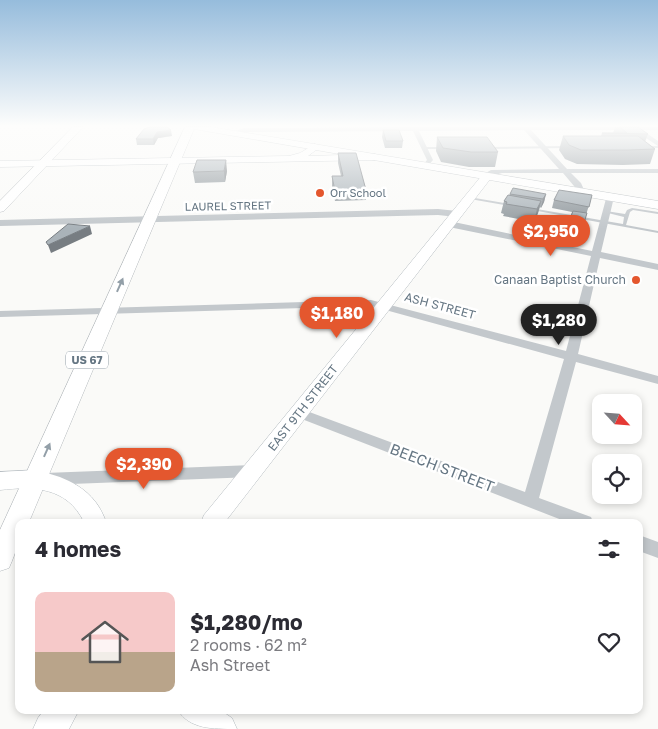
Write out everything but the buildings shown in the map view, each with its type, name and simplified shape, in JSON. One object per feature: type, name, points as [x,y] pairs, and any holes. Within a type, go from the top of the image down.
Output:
[{"type":"main road","points":[[0,208],[45,161]]},
{"type":"main road","name":"US 67","points":[[18,519],[174,161]]},
{"type":"main road","points":[[398,161],[610,197],[641,206],[658,204]]},
{"type":"main road","name":"US 67","points":[[0,559],[15,525]]},
{"type":"street","points":[[0,164],[173,161]]},
{"type":"street","points":[[426,166],[429,161]]},
{"type":"street","points":[[555,161],[578,185],[581,192]]},
{"type":"street","points":[[487,176],[565,171],[658,171]]},
{"type":"street","name":"EAST 9TH STREET","points":[[214,519],[487,176]]},
{"type":"street","points":[[530,502],[571,356],[610,197]]},
{"type":"street","name":"LAUREL STREET","points":[[0,223],[438,212],[453,219],[595,254],[658,267]]},
{"type":"street","name":"ASH STREET","points":[[0,314],[358,302],[384,305],[658,380]]},
{"type":"street","name":"BEECH STREET","points":[[299,413],[577,519]]},
{"type":"street","points":[[0,481],[253,471]]},
{"type":"street","points":[[35,479],[70,490],[88,507],[94,519]]},
{"type":"street","points":[[643,544],[658,550]]},
{"type":"street","points":[[49,729],[61,714]]},
{"type":"street","points":[[199,714],[222,729]]},
{"type":"lane","points":[[470,198],[518,206]]},
{"type":"lane","points":[[626,224],[626,216],[629,210],[641,206],[658,214]]},
{"type":"lane","points":[[527,208],[605,217],[658,232]]},
{"type":"lane","points":[[605,217],[626,216]]},
{"type":"place","name":"Orr School","points":[[320,193]]},
{"type":"place","name":"Canaan Baptist Church","points":[[636,280]]}]
